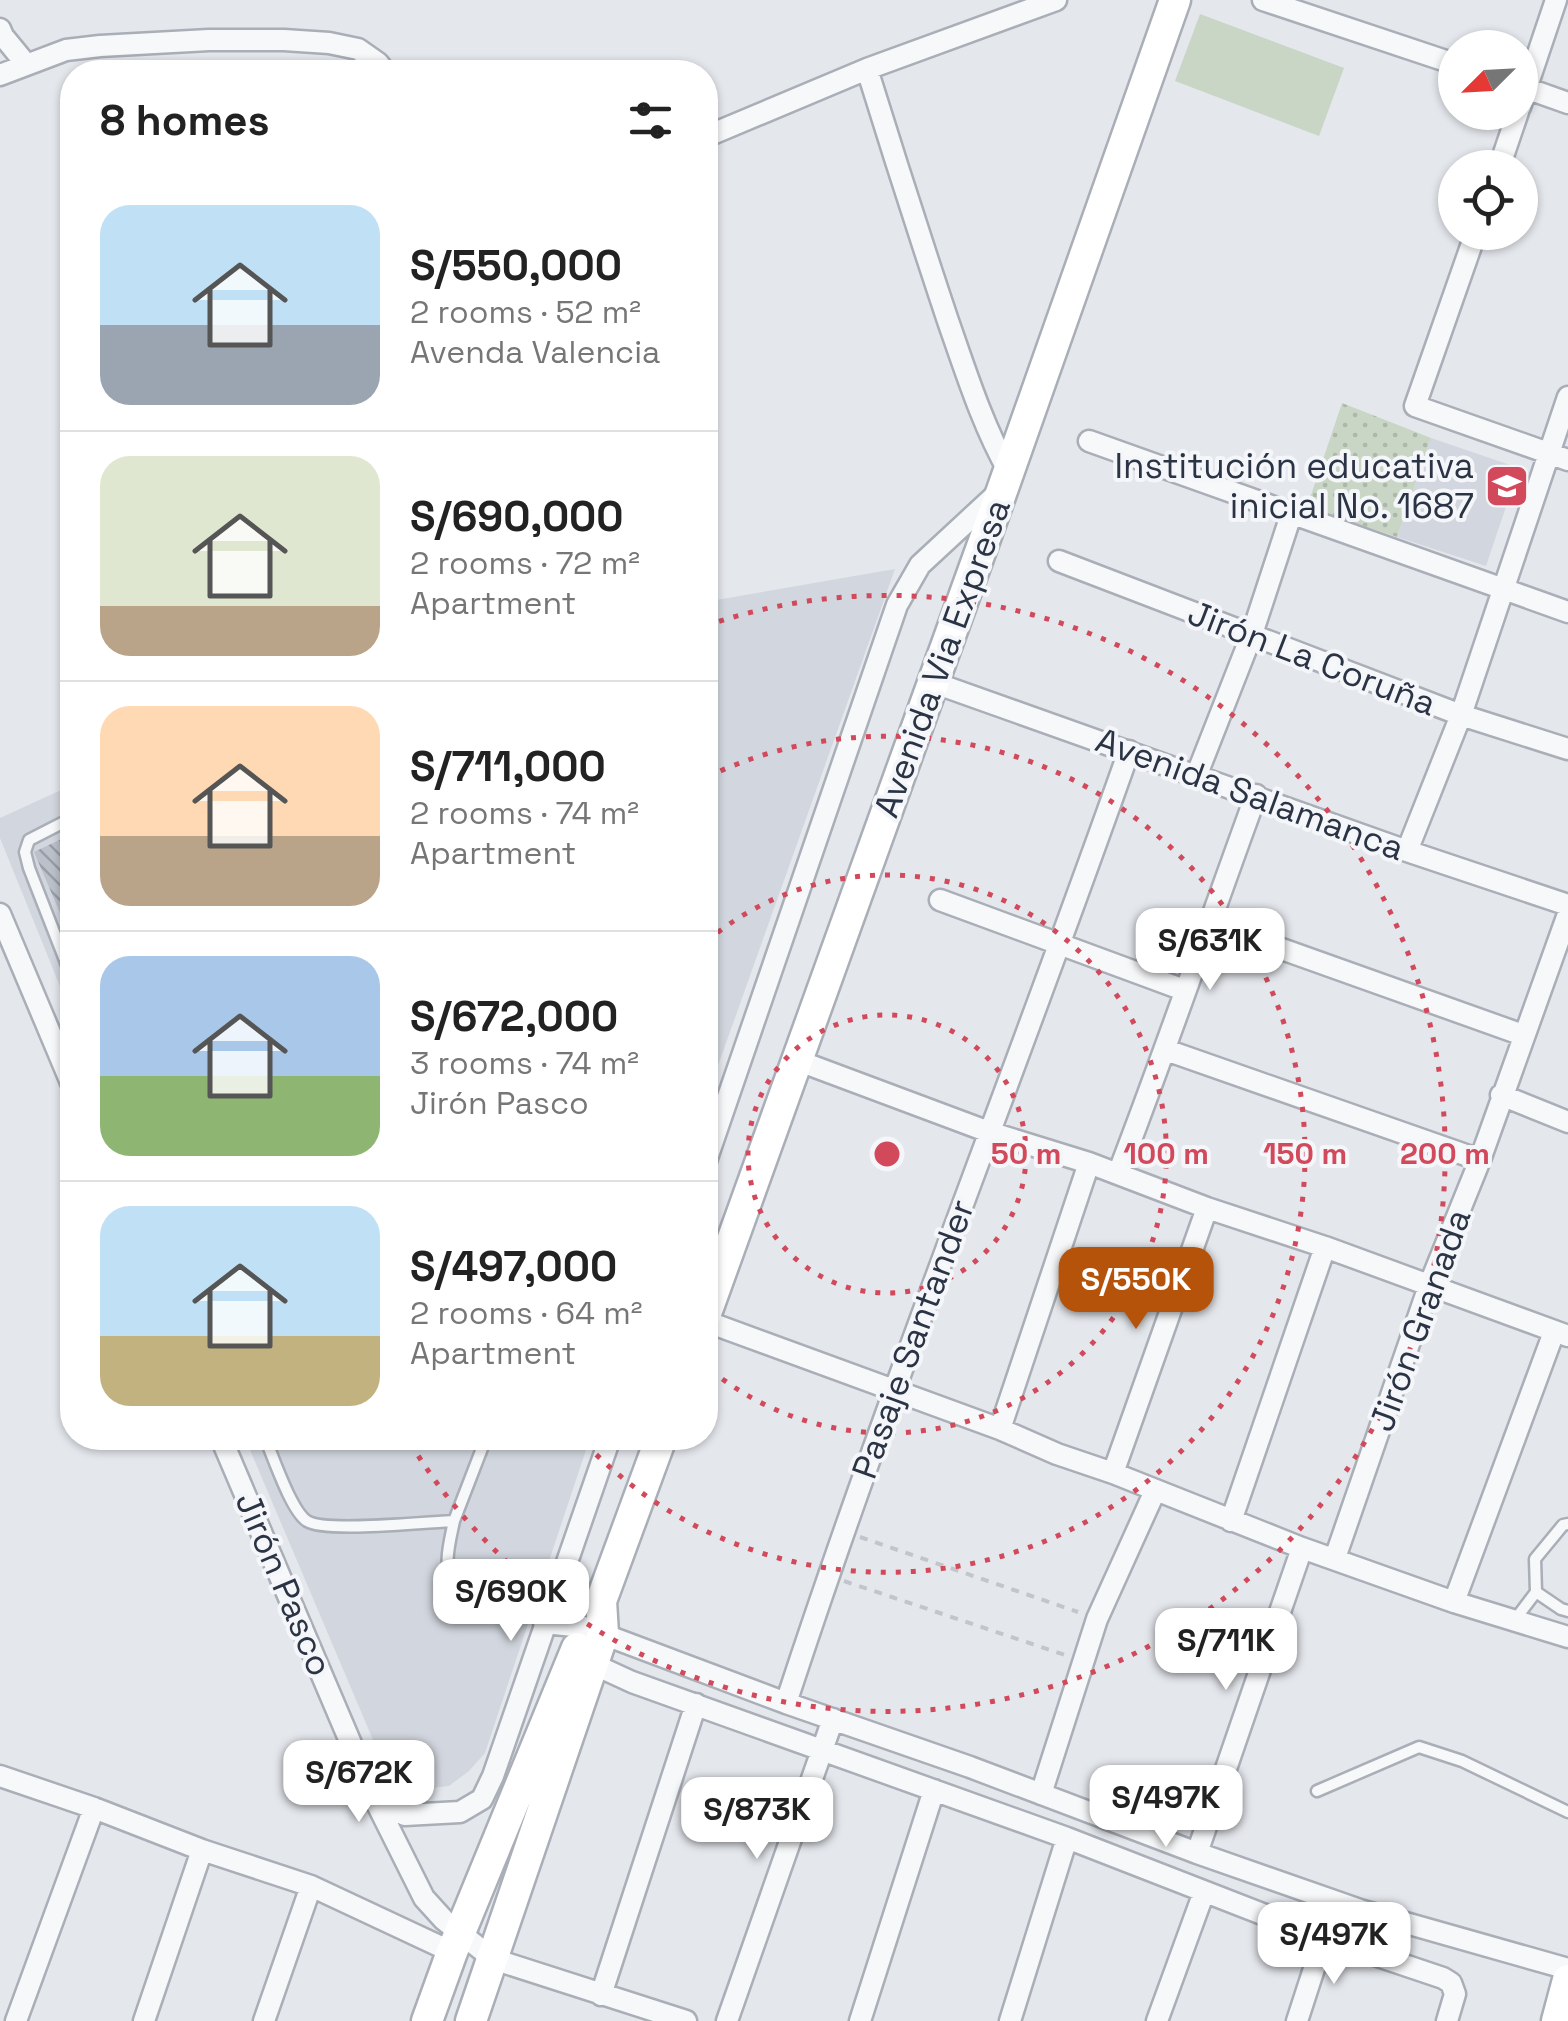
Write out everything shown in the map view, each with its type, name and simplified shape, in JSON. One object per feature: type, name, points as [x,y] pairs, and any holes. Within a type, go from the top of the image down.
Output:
[{"type":"main road","name":"Avenida Via Expresa","points":[[718,1261],[799,1061],[1175,0]]},
{"type":"main road","points":[[471,2021],[494,1960],[601,1601],[656,1450]]},
{"type":"main road","points":[[427,2021],[456,1942],[584,1660]]},
{"type":"street","points":[[718,132],[867,70],[1056,0]]},
{"type":"street","points":[[1263,0],[1438,58]]},
{"type":"street","points":[[1538,50],[1556,0]]},
{"type":"street","points":[[0,29],[26,64]]},
{"type":"street","points":[[0,76],[66,50],[209,40],[330,43],[358,49],[375,60]]},
{"type":"street","points":[[718,1126],[897,605],[920,565],[1005,480],[917,229],[867,70]]},
{"type":"street","points":[[1538,100],[1568,103]]},
{"type":"street","points":[[1470,250],[1414,406],[1568,460]]},
{"type":"street","points":[[1407,850],[1460,715],[1568,397]]},
{"type":"street","points":[[1090,441],[1568,612]]},
{"type":"street","points":[[1197,774],[1252,634],[1292,512]]},
{"type":"street","name":"Jirón La Coruña","points":[[1059,561],[1460,715],[1568,749]]},
{"type":"street","name":"Avenida Salamanca","points":[[932,682],[1568,905]]},
{"type":"street","name":"Pasaje Santander","points":[[786,1703],[843,1531],[1129,752]]},
{"type":"street","points":[[1118,1174],[1256,795]]},
{"type":"street","points":[[940,900],[1184,990]]},
{"type":"street","points":[[0,914],[60,1057]]},
{"type":"street","name":"Jirón Granada","points":[[1335,1558],[1429,1286],[1480,1160],[1568,914]]},
{"type":"street","points":[[1209,922],[1523,1035]]},
{"type":"street","points":[[1166,1050],[1480,1160]]},
{"type":"street","points":[[799,1061],[989,1132],[1089,1163],[1206,1208],[1563,1330],[1454,1602]]},
{"type":"street","points":[[1502,1095],[1568,1122]]},
{"type":"street","points":[[1000,1429],[1089,1163]]},
{"type":"street","points":[[1113,1473],[1206,1208]]},
{"type":"street","points":[[1231,1521],[1326,1247]]},
{"type":"street","points":[[718,1323],[1302,1548],[1568,1637]]},
{"type":"street","name":"Jirón Pasco","points":[[227,1450],[375,1800],[424,1898],[444,1920],[456,1942],[494,1960],[686,2021]]},
{"type":"street","points":[[375,1800],[405,1815],[429,1815],[460,1812],[482,1799],[606,1450]]},
{"type":"street","points":[[1041,1794],[1097,1618],[1155,1490]]},
{"type":"street","points":[[1198,1853],[1302,1548]]},
{"type":"street","points":[[544,1623],[594,1630],[1360,1910],[1568,1969]]},
{"type":"street","points":[[584,1660],[632,1682],[824,1749],[1451,1983],[1456,1994],[1447,2021]]},
{"type":"street","points":[[600,1995],[696,1704]]},
{"type":"street","points":[[727,2021],[833,1719]]},
{"type":"street","points":[[2,1781],[94,1808],[456,1942]]},
{"type":"street","points":[[861,2018],[934,1790]]},
{"type":"street","points":[[16,2021],[94,1808]]},
{"type":"street","points":[[1010,2021],[1066,1838]]},
{"type":"street","points":[[144,2021],[202,1850]]},
{"type":"street","points":[[264,2021],[311,1886]]},
{"type":"street","points":[[1156,2021],[1204,1892]]},
{"type":"street","points":[[1297,2021],[1324,1938]]},
{"type":"lane","points":[[60,824],[29,840],[25,852],[60,947]]},
{"type":"lane","points":[[270,1450],[296,1508],[308,1522],[328,1526],[454,1521]]},
{"type":"lane","points":[[481,1450],[454,1521],[447,1552],[447,1576],[455,1590],[532,1612],[544,1623]]},
{"type":"lane","points":[[1514,1620],[1536,1592],[1535,1559],[1568,1524]]},
{"type":"lane","points":[[1536,1592],[1568,1611]]},
{"type":"lane","points":[[1317,1791],[1419,1747],[1462,1761],[1568,1812]]},
{"type":"path","points":[[843,1531],[1097,1618]]},
{"type":"path","points":[[828,1576],[1082,1660]]},
{"type":"shaded area","points":[[1431,438],[1519,468],[1486,566],[1397,537]]},
{"type":"shaded area","points":[[895,569],[718,1066],[718,600]]},
{"type":"shaded area","points":[[60,790],[60,986],[0,838],[0,818]]},
{"type":"shaded area","points":[[250,1450],[586,1450],[485,1753],[449,1786],[422,1789],[395,1776],[379,1754]]},
{"type":"green space","points":[[1200,14],[1344,68],[1319,136],[1175,81]]},
{"type":"green space","points":[[1342,403],[1431,438],[1397,537],[1307,507]]},
{"type":"building","points":[[60,840],[60,913],[34,852]]},
{"type":"place","name":"Institución educativa inicial No. 1687","points":[[1507,486]]}]
